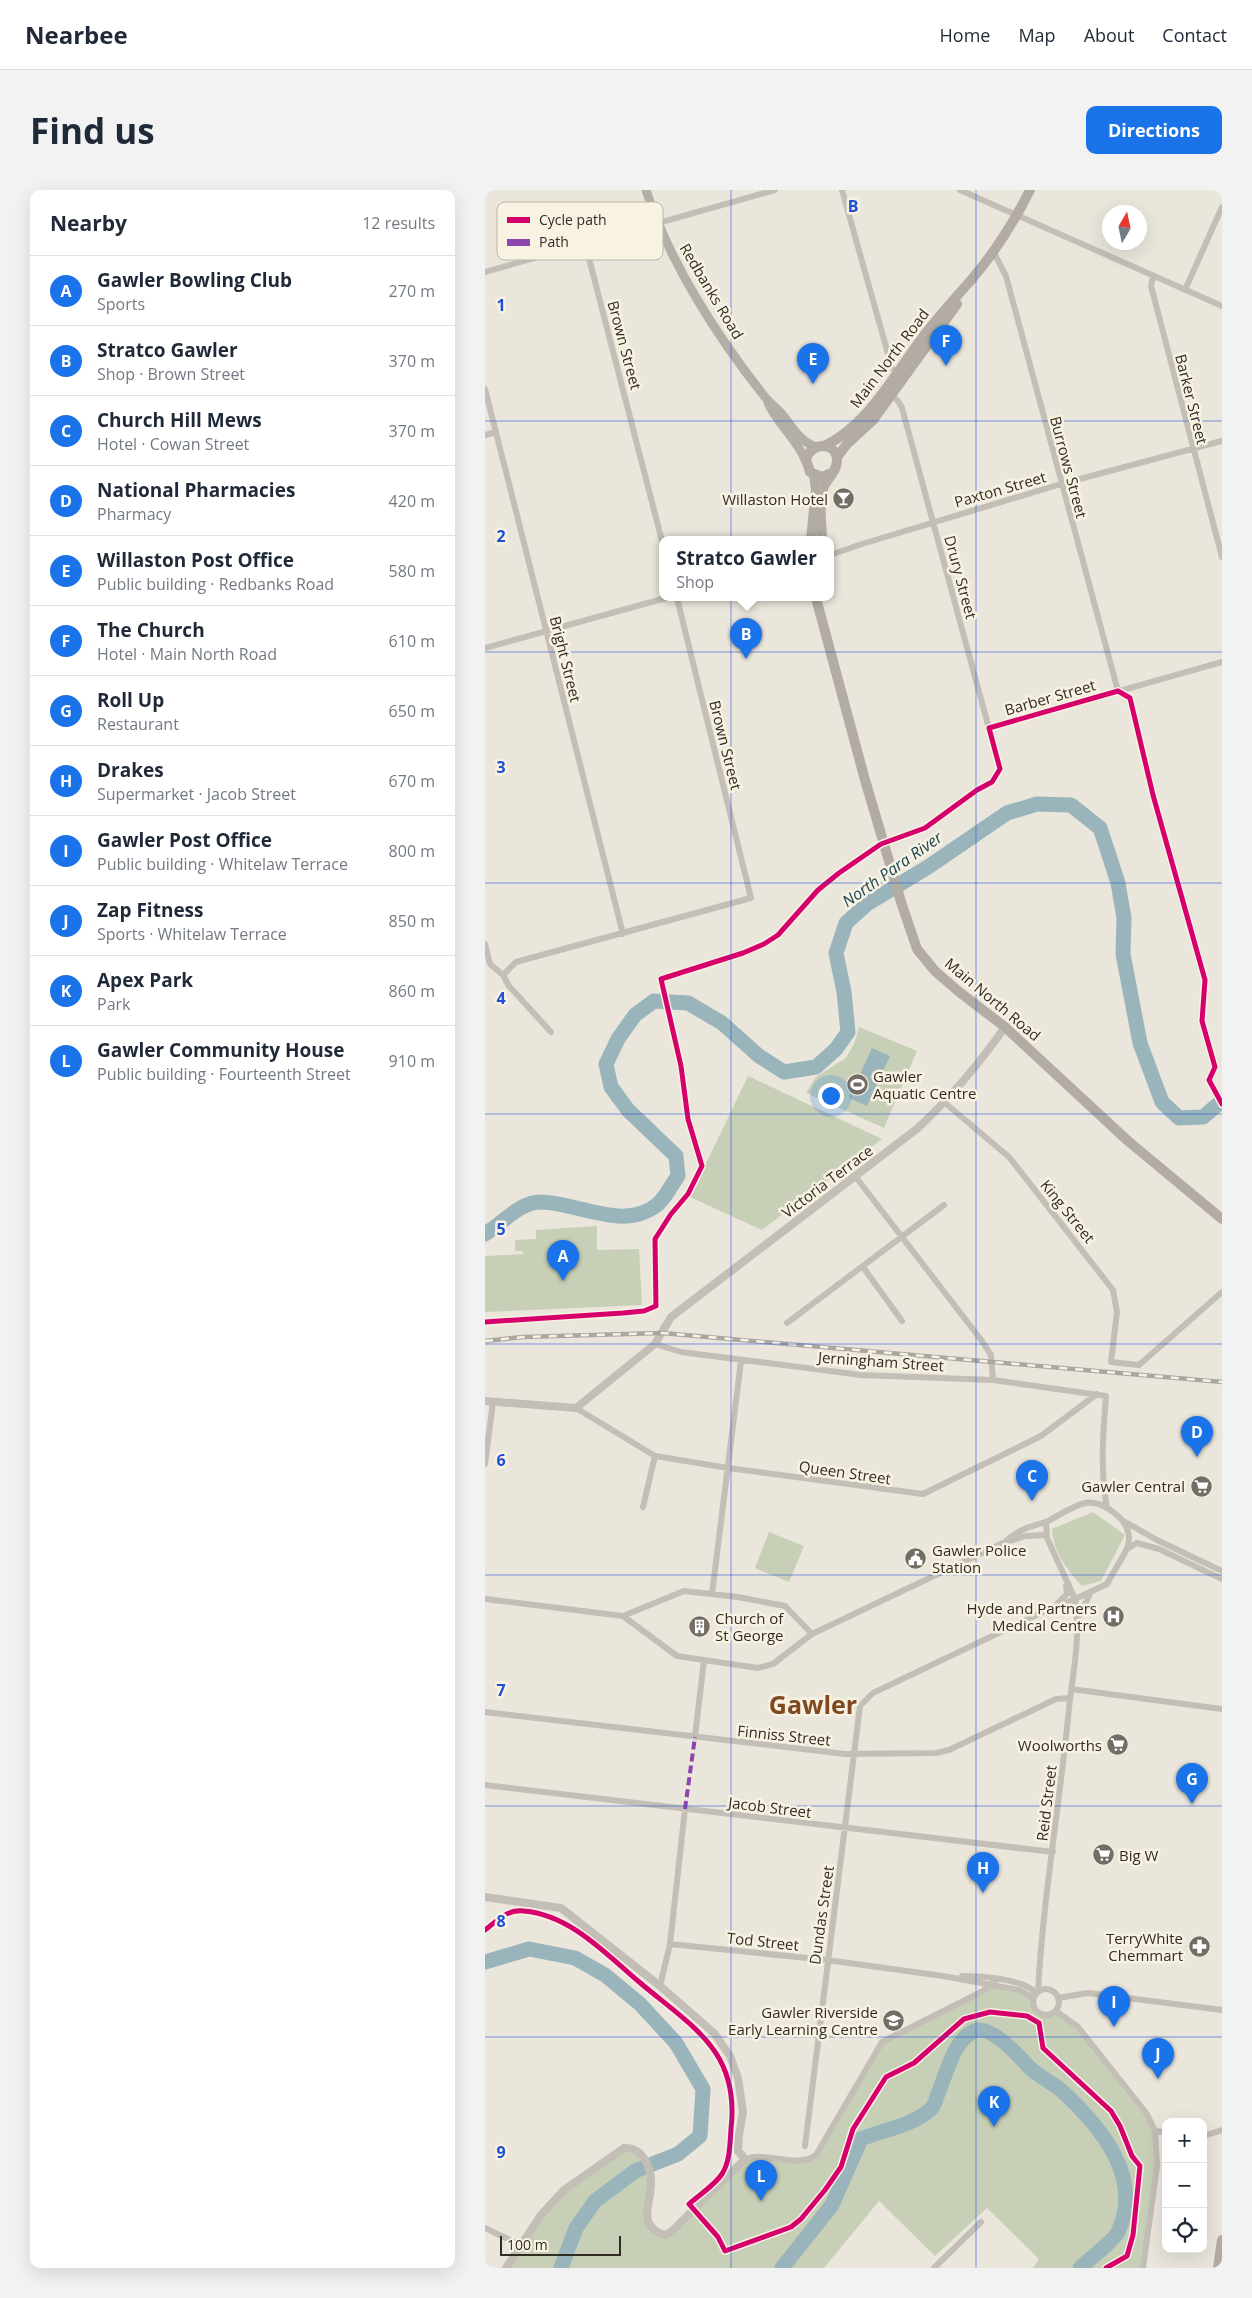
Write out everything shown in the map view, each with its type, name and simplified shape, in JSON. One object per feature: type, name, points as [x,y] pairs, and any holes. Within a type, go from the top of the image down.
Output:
[{"type":"main road","name":"Redbanks Road","points":[[646,190],[651,202]]},
{"type":"main road","name":"Main North Road","points":[[837,458],[847,444],[873,420],[927,347],[1017,216],[1030,190]]},
{"type":"main road","name":"Redbanks Road","points":[[663,232],[695,295],[727,345],[766,398],[805,442],[820,446]]},
{"type":"main road","name":"Main North Road","points":[[820,446],[840,438],[856,425],[960,290],[972,279]]},
{"type":"main road","points":[[897,372],[903,371],[920,349],[927,347]]},
{"type":"main road","points":[[856,425],[868,417],[885,396],[892,395]]},
{"type":"main road","name":"Redbanks Road","points":[[766,398],[774,417],[801,452],[806,462]]},
{"type":"main road","points":[[817,536],[824,485],[837,466],[837,458],[832,450],[820,446],[809,452],[806,462],[809,470],[814,475],[821,477],[832,473]]},
{"type":"main road","points":[[811,536],[815,489],[814,475]]},
{"type":"main road","points":[[821,502],[822,536]]},
{"type":"main road","name":"Main North Road","points":[[818,601],[901,905],[917,949],[935,970],[1005,1027],[1128,1141],[1220,1214]]},
{"type":"main road","name":"Main North Road","points":[[823,601],[823,616]]},
{"type":"main road","points":[[1219,2268],[1222,2240]]},
{"type":"street","points":[[663,223],[775,190]]},
{"type":"street","points":[[841,190],[892,368],[897,372]]},
{"type":"street","points":[[960,190],[1222,306]]},
{"type":"street","points":[[1185,290],[1222,207]]},
{"type":"street","name":"Burrows Street","points":[[993,251],[1006,276],[1118,691]]},
{"type":"street","points":[[485,272],[526,260]]},
{"type":"street","name":"Brown Street","points":[[589,260],[661,536]]},
{"type":"street","name":"Barker Street","points":[[1153,275],[1151,286],[1192,449],[1222,557]]},
{"type":"street","name":"Bright Street","points":[[485,389],[623,934]]},
{"type":"street","name":"Drury Street","points":[[892,395],[899,401],[902,408],[1000,769]]},
{"type":"street","points":[[485,435],[495,432]]},
{"type":"street","name":"Paxton Street","points":[[834,553],[1061,484],[1222,441]]},
{"type":"street","name":"Paxton Street","points":[[834,549],[843,549]]},
{"type":"street","points":[[485,648],[659,600]]},
{"type":"street","name":"Brown Street","points":[[623,934],[751,898],[678,601]]},
{"type":"street","name":"Barber Street","points":[[989,728],[1222,662]]},
{"type":"street","points":[[503,976],[516,962],[623,934]]},
{"type":"street","points":[[485,944],[490,964],[503,976],[509,986],[551,1032]]},
{"type":"street","name":"Victoria Terrace","points":[[655,1344],[671,1317],[899,1144],[945,1103],[978,1065],[1005,1027]]},
{"type":"street","name":"King Street","points":[[945,1103],[1009,1157],[1113,1290],[1117,1312],[1111,1362],[1139,1365],[1222,1292]]},
{"type":"street","points":[[855,1176],[982,1341],[993,1361],[993,1380]]},
{"type":"street","points":[[787,1323],[945,1205]]},
{"type":"street","points":[[863,1266],[902,1321]]},
{"type":"street","points":[[485,1464],[489,1401],[575,1408],[655,1344]]},
{"type":"street","name":"Jerningham Street","points":[[655,1344],[681,1352],[861,1375],[993,1380],[1106,1396],[1103,1431],[1104,1493],[1107,1508]]},
{"type":"street","points":[[712,1594],[741,1361]]},
{"type":"street","name":"Queen Street","points":[[575,1408],[655,1456],[728,1468],[923,1494],[1041,1436],[1097,1394]]},
{"type":"street","points":[[643,1507],[655,1456]]},
{"type":"street","points":[[1003,1543],[1017,1531],[1028,1526],[1046,1522],[1085,1503],[1107,1508],[1119,1518],[1157,1540],[1222,1571]]},
{"type":"street","points":[[1049,1609],[1100,1589],[1111,1579],[1127,1549],[1128,1533],[1119,1518]]},
{"type":"street","points":[[1046,1522],[1046,1535],[1075,1599]]},
{"type":"street","points":[[623,1616],[677,1656],[758,1668],[773,1664],[813,1634],[1003,1543],[1025,1536],[1046,1535]]},
{"type":"street","points":[[1127,1549],[1134,1544],[1141,1543],[1159,1549],[1222,1579]]},
{"type":"street","points":[[1049,1609],[1061,1602],[1067,1594],[1065,1580]]},
{"type":"street","points":[[485,1598],[623,1616],[684,1592],[712,1594],[785,1606],[813,1634]]},
{"type":"street","name":"Reid Street","points":[[1078,1617],[1090,1593]]},
{"type":"street","name":"Reid Street","points":[[1037,1992],[1044,1909],[1053,1852],[1078,1617],[1075,1599]]},
{"type":"street","name":"Dundas Street","points":[[805,2146],[859,1706],[873,1693],[1049,1609]]},
{"type":"street","points":[[695,1737],[705,1660]]},
{"type":"street","points":[[1071,1689],[1222,1710]]},
{"type":"street","name":"Finniss Street","points":[[485,1712],[845,1754],[936,1753],[949,1750],[1056,1699],[1070,1698]]},
{"type":"street","name":"Jacob Street","points":[[485,1785],[1053,1852]]},
{"type":"street","points":[[660,1986],[669,1944],[685,1809]]},
{"type":"street","points":[[485,1896],[561,1908],[660,1986],[714,2033],[733,2062],[738,2078],[743,2112],[739,2135],[739,2151],[745,2159]]},
{"type":"street","name":"Tod Street","points":[[669,1944],[827,1960],[943,1976],[1019,1990],[1031,1996],[1033,2000]]},
{"type":"street","name":"Tod Street","points":[[943,1976],[966,1976],[997,1980],[1031,1987],[1037,1992]]},
{"type":"street","points":[[506,2268],[541,2215],[565,2190],[618,2151],[631,2148],[640,2151],[645,2159],[651,2185],[646,2214],[649,2223],[656,2232],[665,2235],[673,2231],[745,2159],[756,2155],[802,2161],[816,2155],[882,2042],[983,1991],[997,1980]]},
{"type":"street","points":[[1056,2011],[1049,2015],[1039,2014],[1034,2008],[1033,2000],[1037,1992],[1048,1989],[1058,1998]]},
{"type":"street","points":[[1058,1998],[1087,1993],[1222,2010]]},
{"type":"street","points":[[1056,2011],[1058,1998]]},
{"type":"street","points":[[1056,2011],[1077,2027],[1147,2114],[1155,2131],[1157,2166],[1143,2268]]},
{"type":"street","points":[[1207,2135],[1222,2130]]},
{"type":"street","points":[[1155,2131],[1162,2132]]},
{"type":"street","points":[[934,2268],[981,2222]]},
{"type":"street","points":[[485,2228],[520,2245]]},
{"type":"green space","name":"Gawler Aquatic Centre","points":[[859,1027],[917,1051],[884,1128],[806,1093],[816,1077],[846,1058],[854,1044]]},
{"type":"green space","points":[[748,1076],[882,1139],[762,1230],[690,1197]]},
{"type":"green space","points":[[597,1226],[597,1250],[639,1249],[642,1305],[485,1312],[485,1256],[523,1254],[523,1251],[515,1251],[515,1240],[536,1239],[536,1230]]},
{"type":"green space","points":[[1093,1512],[1125,1535],[1101,1581],[1082,1586],[1062,1560],[1055,1545],[1052,1529]]},
{"type":"green space","points":[[769,1532],[804,1546],[789,1582],[755,1568]]},
{"type":"green space","points":[[991,1984],[1019,1990],[1033,2000],[1034,2008],[1039,2014],[1049,2015],[1056,2011],[1070,2020],[1147,2114],[1158,2150],[1143,2268],[1033,2268],[1039,2259],[987,2208],[935,2256],[879,2201],[824,2268],[506,2268],[520,2245],[564,2190],[618,2151],[640,2151],[650,2175],[649,2223],[665,2235],[745,2159],[811,2159],[882,2042]]},
{"type":"water","points":[[872,1048],[890,1056],[867,1106],[849,1098]]},
{"type":"waterway","name":"North Para River","points":[[485,1234],[518,1209],[533,1203],[556,1204],[616,1216],[631,1216],[645,1212],[658,1204],[678,1176],[676,1156],[628,1110],[611,1087],[606,1064],[618,1039],[635,1015],[654,1001],[688,1003],[722,1023],[759,1056],[784,1072],[816,1067],[836,1049],[848,1032],[844,992],[836,953],[846,923],[867,904],[928,867],[1007,813],[1037,804],[1071,805],[1100,828],[1118,883],[1124,918],[1123,954],[1140,1043],[1162,1102],[1179,1118],[1203,1117],[1222,1101]]},
{"type":"waterway","points":[[485,1962],[529,1949],[575,1958],[605,1975],[640,2004],[676,2043],[703,2089],[700,2136],[678,2154],[635,2171],[595,2201],[576,2228],[561,2268]]},
{"type":"waterway","points":[[782,2268],[832,2205],[861,2139],[907,2123],[924,2115],[931,2109],[955,2050],[967,2036],[974,2031],[981,2030],[988,2032],[1003,2042],[1032,2070],[1058,2088],[1076,2105],[1103,2136],[1122,2172],[1126,2192],[1125,2212],[1118,2232],[1080,2268]]},
{"type":"railway","points":[[485,1341],[523,1337],[662,1333],[1222,1382]]},
{"type":"marked path","points":[[685,1809],[695,1737]]},
{"type":"cycle path","points":[[485,1322],[623,1313],[644,1311],[656,1306],[655,1239],[671,1214],[688,1194],[702,1166],[688,1119],[681,1066],[661,979],[743,953],[764,944],[778,935],[818,890],[839,873],[881,844],[925,828],[977,790],[992,782],[1000,769],[989,728],[1118,691],[1130,698],[1153,795],[1205,980],[1202,1021],[1215,1067],[1209,1080],[1222,1104]]},
{"type":"cycle path","points":[[485,1930],[508,1913],[518,1911],[541,1914],[557,1920],[586,1937],[600,1948],[677,2012],[708,2043],[720,2060],[728,2079],[732,2102],[729,2152],[727,2164],[719,2178],[689,2204],[718,2237],[725,2251],[791,2227],[801,2219],[841,2167],[853,2129],[886,2077],[914,2063],[964,2019],[990,2012],[1027,2016],[1039,2023],[1043,2048],[1111,2111],[1120,2126],[1132,2156],[1140,2166],[1133,2235],[1127,2256],[1106,2268]]},
{"type":"place","name":"The Church","points":[[946,366]]},
{"type":"place","name":"Willaston Post Office","points":[[813,384]]},
{"type":"place","name":"Willaston Hotel","points":[[844,499]]},
{"type":"place","name":"Stratco Gawler","points":[[746,659]]},
{"type":"place","name":"Gawler Aquatic Centre","points":[[857,1085]]},
{"type":"place","name":"Gawler Bowling Club","points":[[563,1281]]},
{"type":"place","name":"National Pharmacies","points":[[1197,1457]]},
{"type":"place","name":"Gawler Central","points":[[1201,1486]]},
{"type":"place","name":"Church Hill Mews","points":[[1032,1501]]},
{"type":"place","name":"Gawler Police Station","points":[[916,1559]]},
{"type":"place","name":"Hyde and Partners Medical Centre","points":[[1113,1617]]},
{"type":"place","name":"Church of St George","points":[[699,1627]]},
{"type":"place","name":"Woolworths","points":[[1118,1745]]},
{"type":"place","name":"Roll Up","points":[[1192,1804]]},
{"type":"place","name":"Big W","points":[[1103,1855]]},
{"type":"place","name":"Drakes","points":[[983,1893]]},
{"type":"place","name":"TerryWhite Chemmart","points":[[1199,1947]]},
{"type":"place","name":"Gawler Riverside Early Learning Centre","points":[[894,2021]]},
{"type":"place","name":"Gawler Post Office","points":[[1114,2027]]},
{"type":"place","name":"Zap Fitness","points":[[1158,2079]]},
{"type":"place","name":"Apex Park","points":[[994,2127]]},
{"type":"place","name":"Gawler Community House","points":[[761,2201]]},
{"type":"district","name":"Gawler","points":[[813,1704]]}]
